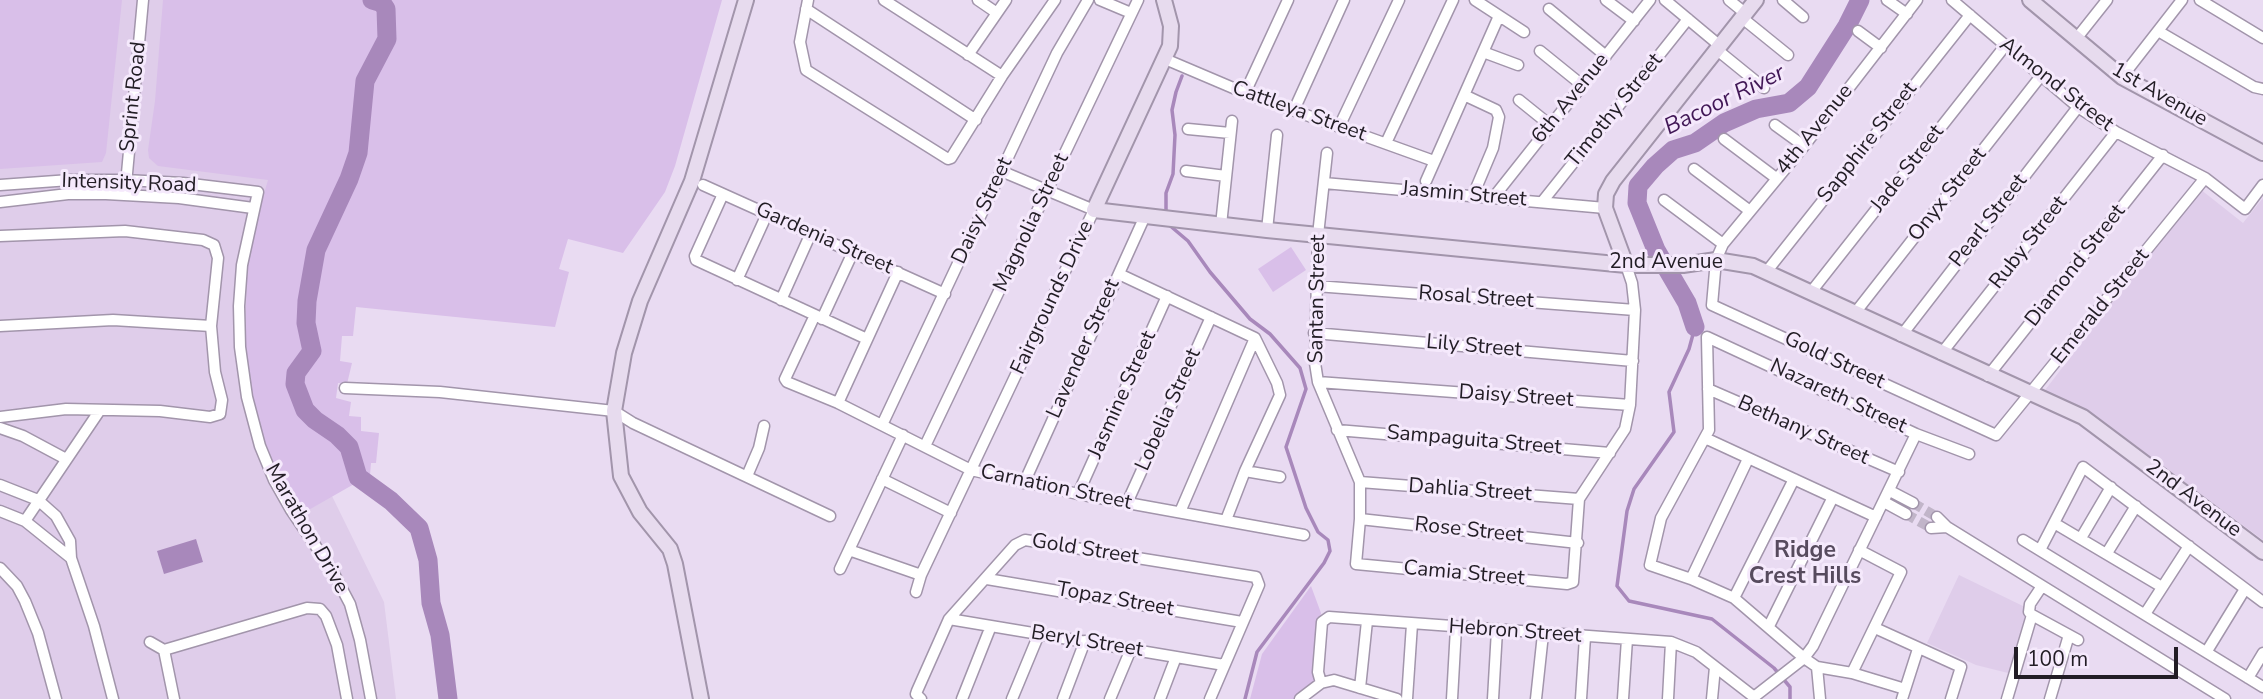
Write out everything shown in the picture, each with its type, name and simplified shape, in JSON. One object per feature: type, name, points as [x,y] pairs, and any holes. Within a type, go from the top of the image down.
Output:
[{"type":"street","name":"Sprint Road","points":[[125,195],[143,0]]},
{"type":"street","points":[[701,699],[675,564],[670,549],[640,512],[621,476],[614,411],[624,353],[640,301],[692,181],[746,0]]},
{"type":"street","points":[[884,0],[1002,76]]},
{"type":"street","points":[[978,0],[997,13]]},
{"type":"street","points":[[968,55],[1006,0]]},
{"type":"street","points":[[976,120],[807,5],[800,42],[809,73],[945,159],[951,158],[976,120],[1002,76],[1055,0]]},
{"type":"street","name":"Daisy Street","points":[[882,425],[1057,53],[1088,0]]},
{"type":"street","points":[[1100,0],[1131,13]]},
{"type":"street","name":"Magnolia Street","points":[[925,446],[1138,0]]},
{"type":"street","name":"Fairgrounds Drive","points":[[916,592],[921,575],[1165,59],[1170,47],[1171,26],[1164,0]]},
{"type":"street","points":[[1245,93],[1288,0]]},
{"type":"street","points":[[1294,110],[1344,0]]},
{"type":"street","points":[[1339,127],[1399,0]]},
{"type":"street","points":[[1386,144],[1453,0]]},
{"type":"street","points":[[1475,0],[1524,32]]},
{"type":"street","points":[[1606,0],[1633,21]]},
{"type":"street","name":"6th Avenue","points":[[1493,198],[1650,0]]},
{"type":"street","points":[[1665,0],[1764,88]]},
{"type":"street","points":[[1729,0],[1788,55]]},
{"type":"street","points":[[1577,543],[1579,499],[1625,429],[1630,405],[1635,310],[1630,265],[1605,208],[1606,194],[1613,181],[1756,0]]},
{"type":"street","points":[[1783,0],[1803,16]]},
{"type":"street","points":[[1887,0],[1907,15]]},
{"type":"street","name":"4th Avenue","points":[[1716,260],[1723,244],[1804,146],[1917,0]]},
{"type":"street","name":"Almond Street","points":[[1952,0],[2078,107],[2116,132],[2205,178],[2245,209],[2263,185]]},
{"type":"street","name":"1st Avenue","points":[[2030,0],[2047,6],[2076,39],[2122,77],[2263,153]]},
{"type":"street","points":[[2076,39],[2107,0]]},
{"type":"street","points":[[2122,77],[2182,0]]},
{"type":"street","points":[[2200,0],[2263,38]]},
{"type":"street","points":[[1549,9],[1606,56]]},
{"type":"street","name":"Sapphire Street","points":[[1767,271],[1970,15]]},
{"type":"street","points":[[1426,181],[1499,16]]},
{"type":"street","name":"Timothy Street","points":[[1542,202],[1688,19]]},
{"type":"street","points":[[1858,31],[1881,48]]},
{"type":"street","points":[[2158,31],[2253,87],[2263,89]]},
{"type":"street","name":"Jade Street","points":[[1811,292],[2005,46]]},
{"type":"street","points":[[1540,51],[1582,85]]},
{"type":"street","points":[[1483,52],[1518,65]]},
{"type":"street","name":"Cattleya Street","points":[[1165,59],[1245,93],[1434,161]]},
{"type":"street","name":"Onyx Street","points":[[1855,313],[2040,77]]},
{"type":"street","points":[[1464,95],[1496,110],[1499,117],[1493,148],[1477,186]]},
{"type":"street","points":[[1519,100],[1550,125]]},
{"type":"street","name":"Pearl Street","points":[[1901,336],[2078,107]]},
{"type":"street","points":[[1221,225],[1231,121]]},
{"type":"street","points":[[1775,125],[1804,146]]},
{"type":"street","points":[[1188,129],[1230,133]]},
{"type":"street","name":"Ruby Street","points":[[1941,354],[2116,132]]},
{"type":"street","points":[[1267,230],[1277,135]]},
{"type":"street","points":[[1724,139],[1776,178]]},
{"type":"street","name":"Santan Street","points":[[1327,153],[1318,235],[1315,363],[1318,382],[1360,482],[1356,564]]},
{"type":"street","name":"Diamond Street","points":[[1988,376],[2163,155]]},
{"type":"street","points":[[1694,169],[1750,211]]},
{"type":"street","name":"2nd Avenue","points":[[1001,171],[1094,210],[1267,230],[1630,265],[1683,265],[1716,260],[1767,271],[1901,336],[2083,417],[2263,552]]},
{"type":"street","points":[[1186,171],[1226,176]]},
{"type":"street","name":"Emerald Street","points":[[1996,435],[2205,178]]},
{"type":"street","name":"Intensity Road","points":[[0,185],[70,180],[125,180],[183,183],[258,192]]},
{"type":"street","name":"Jasmin Street","points":[[1324,183],[1605,208]]},
{"type":"street","name":"Gardenia Street","points":[[703,185],[945,294]]},
{"type":"street","name":"Marathon Drive","points":[[258,192],[242,265],[239,306],[240,347],[247,397],[260,446],[274,480],[350,604],[371,699]]},
{"type":"street","name":"Intensity Road","points":[[0,202],[68,194],[125,195],[179,198],[253,208]]},
{"type":"street","points":[[723,194],[695,256],[700,262],[867,339]]},
{"type":"street","points":[[1664,200],[1723,244]]},
{"type":"street","points":[[737,280],[767,214]]},
{"type":"street","name":"Lavender Street","points":[[1024,483],[1145,216]]},
{"type":"street","points":[[0,236],[125,231],[203,240],[214,246],[218,258],[211,326],[215,372],[222,400],[220,414],[210,416],[160,411],[66,409],[0,417]]},
{"type":"street","points":[[781,300],[811,233]]},
{"type":"street","points":[[818,317],[853,252]]},
{"type":"street","name":"Gold Street","points":[[1716,260],[1712,305],[1996,435]]},
{"type":"street","points":[[838,403],[898,272]]},
{"type":"street","points":[[1119,274],[1255,338],[1277,383],[1280,395],[1226,520]]},
{"type":"street","name":"Rosal Street","points":[[1316,286],[1635,310]]},
{"type":"street","name":"Jasmine Street","points":[[1078,494],[1167,296]]},
{"type":"street","name":"Carnation Street","points":[[818,317],[785,379],[790,385],[838,403],[971,470],[1078,494],[1304,535]]},
{"type":"street","name":"Lobelia Street","points":[[1127,503],[1211,317]]},
{"type":"street","points":[[0,326],[113,320],[211,326]]},
{"type":"street","name":"Lily Street","points":[[1314,333],[1633,361]]},
{"type":"street","name":"Nazareth Street","points":[[1708,389],[1707,337],[1916,433],[1969,454]]},
{"type":"street","points":[[1180,512],[1255,338]]},
{"type":"street","name":"Daisy Street","points":[[1318,382],[1630,405]]},
{"type":"street","points":[[345,388],[440,392],[614,411],[633,423],[830,516]]},
{"type":"street","points":[[1708,389],[1709,429],[1661,518],[1650,565],[1734,598],[1817,667],[1852,673],[1904,694],[1918,649]]},
{"type":"street","name":"Bethany Street","points":[[1708,389],[1899,472]]},
{"type":"street","points":[[25,521],[100,410]]},
{"type":"street","points":[[747,476],[759,448],[764,426]]},
{"type":"street","points":[[0,428],[23,436],[66,459]]},
{"type":"street","name":"Sampaguita Street","points":[[1337,430],[1610,453]]},
{"type":"street","points":[[1754,698],[1804,658],[1813,646],[1916,433]]},
{"type":"street","points":[[840,569],[903,435]]},
{"type":"street","points":[[1705,438],[1876,517]]},
{"type":"street","points":[[1691,579],[1748,459]]},
{"type":"street","points":[[2040,550],[2083,467],[2263,602]]},
{"type":"street","points":[[1245,471],[1280,477]]},
{"type":"street","points":[[882,479],[951,513]]},
{"type":"street","points":[[1734,598],[1794,479]]},
{"type":"street","name":"Dahlia Street","points":[[1360,482],[1579,499]]},
{"type":"street","points":[[0,485],[38,500],[55,516],[70,541],[71,558],[94,626],[113,699]]},
{"type":"street","points":[[2081,538],[2110,487]]},
{"type":"street","points":[[1890,491],[1913,503]]},
{"type":"street","points":[[1769,626],[1833,497]]},
{"type":"street","points":[[1884,502],[1906,514]]},
{"type":"street","points":[[2107,553],[2136,506]]},
{"type":"street","points":[[0,511],[25,521],[71,558]]},
{"type":"street","points":[[1937,517],[1947,527],[2225,699]]},
{"type":"street","name":"Rose Street","points":[[1360,519],[1577,543]]},
{"type":"street","points":[[2054,523],[2162,587]]},
{"type":"street","points":[[1931,528],[1947,527]]},
{"type":"street","name":"Gold Street","points":[[921,699],[916,694],[917,691],[949,619],[1015,545],[1025,540],[1252,576],[1258,579],[1259,585],[1242,622]]},
{"type":"street","points":[[2023,540],[2263,687]]},
{"type":"street","name":"Camia Street","points":[[1356,564],[1572,583],[1577,543]]},
{"type":"street","points":[[2145,614],[2189,546]]},
{"type":"street","points":[[849,550],[921,575]]},
{"type":"street","points":[[1852,673],[1901,572],[1859,550]]},
{"type":"street","points":[[0,568],[17,586],[25,601],[38,633],[57,699]]},
{"type":"street","name":"Topaz Street","points":[[987,579],[1242,622]]},
{"type":"street","points":[[2042,586],[2030,604],[2029,612],[2073,638],[2050,699]]},
{"type":"street","points":[[2207,651],[2245,589]]},
{"type":"street","points":[[150,642],[164,650],[307,608],[320,609],[326,616],[337,645],[347,699]]},
{"type":"street","points":[[2007,699],[2032,615]]},
{"type":"street","name":"Hebron Street","points":[[1321,683],[1318,670],[1322,620],[1329,617],[1671,642],[1696,652],[1754,698]]},
{"type":"street","name":"Beryl Street","points":[[949,619],[1224,665]]},
{"type":"street","points":[[1360,688],[1367,621]]},
{"type":"street","points":[[1210,699],[1242,622]]},
{"type":"street","points":[[1407,699],[1412,624]]},
{"type":"street","points":[[962,699],[991,626]]},
{"type":"street","points":[[1452,699],[1456,628]]},
{"type":"street","points":[[1875,628],[1961,667],[1951,699]]},
{"type":"street","points":[[1493,699],[1497,630]]},
{"type":"street","points":[[1012,699],[1039,634]]},
{"type":"street","points":[[1536,699],[1543,634]]},
{"type":"street","points":[[1580,699],[1585,637]]},
{"type":"street","points":[[1623,699],[1627,639]]},
{"type":"street","points":[[1063,699],[1085,642]]},
{"type":"street","points":[[1668,699],[1671,642]]},
{"type":"street","points":[[1110,699],[1131,649]]},
{"type":"street","points":[[164,650],[173,699]]},
{"type":"street","points":[[2248,678],[2263,653]]},
{"type":"street","points":[[1160,699],[1176,657]]},
{"type":"street","points":[[1712,699],[1715,667]]},
{"type":"street","points":[[1817,667],[1821,699]]},
{"type":"street","points":[[1303,697],[1321,683],[1335,680],[1397,699]]},
{"type":"street","points":[[1303,697],[1317,699]]},
{"type":"shaded area","points":[[0,0],[340,0],[318,473],[384,602],[396,699],[0,699]]},
{"type":"shaded area","points":[[0,0],[122,0],[106,153],[102,162],[0,169]]},
{"type":"shaded area","points":[[163,0],[722,0],[675,166],[665,192],[623,253],[568,239],[559,269],[569,272],[555,327],[356,307],[353,336],[342,336],[340,361],[352,363],[347,384],[338,383],[336,398],[351,402],[349,416],[361,417],[361,431],[379,433],[376,463],[371,463],[370,475],[298,516],[277,475],[262,433],[251,389],[245,343],[247,271],[255,225],[268,180],[158,166],[149,158]]},
{"type":"shaded area","points":[[2200,189],[2243,223],[2263,198],[2263,540],[2090,412],[2042,394]]},
{"type":"shaded area","points":[[1291,247],[1306,270],[1273,292],[1258,269]]},
{"type":"shaded area","points":[[196,539],[203,562],[164,574],[157,551]]},
{"type":"shaded area","points":[[1959,575],[2025,607],[2023,633],[2012,674],[1976,665],[1927,643]]},
{"type":"shaded area","points":[[1311,586],[1321,613],[1312,673],[1316,682],[1297,699],[1250,699],[1262,654]]},
{"type":"waterway","points":[[372,0],[382,3],[386,9],[387,39],[365,81],[358,153],[316,250],[306,323],[312,351],[296,373],[295,384],[305,410],[349,447],[358,477],[391,501],[419,528],[428,560],[431,603],[440,635],[448,699]]},
{"type":"waterway","name":"Bacoor River","points":[[1695,327],[1687,303],[1656,250],[1637,203],[1638,186],[1673,150],[1695,143],[1724,123],[1756,109],[1789,103],[1808,87],[1847,26],[1860,0]]},
{"type":"waterway","points":[[1166,211],[1166,193],[1173,174],[1175,135],[1172,110],[1182,76]]},
{"type":"waterway","points":[[1168,224],[1188,241],[1250,319],[1270,334],[1300,368],[1306,389],[1286,447],[1306,508],[1318,532],[1328,540],[1330,551],[1324,563],[1257,652],[1245,699]]},
{"type":"waterway","name":"Bacoor River","points":[[1695,327],[1689,349],[1669,392],[1674,432],[1634,489],[1627,511],[1617,586],[1629,601],[1712,619],[1774,668],[1790,687],[1790,699]]},
{"type":"tunnel","points":[[1913,503],[1937,517]]},
{"type":"tunnel","points":[[1906,514],[1931,528]]},
{"type":"district","name":"Ridge Crest Hills","points":[[1805,564]]}]
